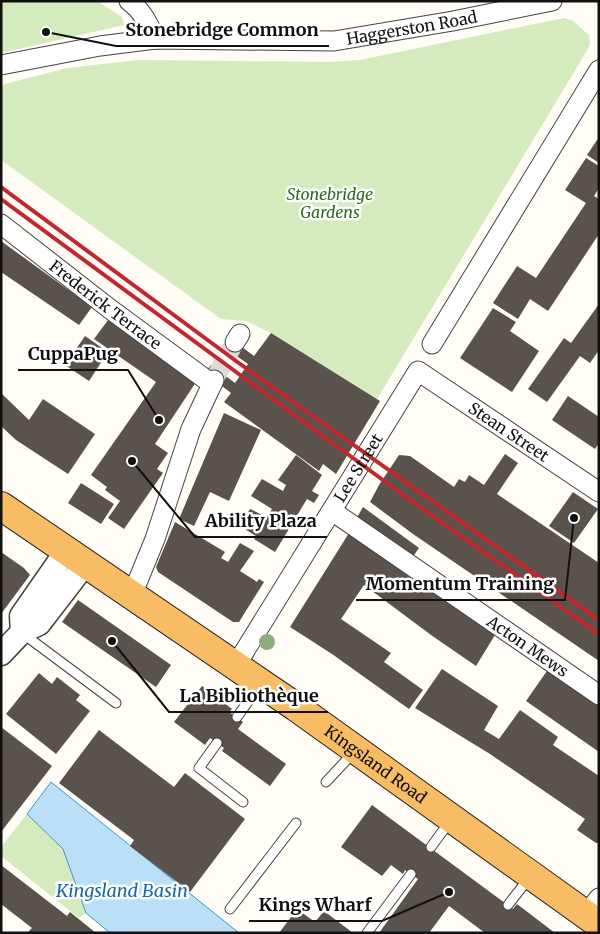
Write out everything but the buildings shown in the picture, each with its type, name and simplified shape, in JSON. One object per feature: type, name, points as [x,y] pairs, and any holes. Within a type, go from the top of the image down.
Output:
[{"type":"highway","name":"Kingsland Road","points":[[1,506],[236,665],[531,876],[595,913]]},
{"type":"street","points":[[129,1],[149,23],[155,39]]},
{"type":"street","name":"Haggerston Road","points":[[1,65],[100,46],[155,39],[334,41],[453,21],[508,6],[552,1]]},
{"type":"street","points":[[432,344],[597,76]]},
{"type":"street","name":"Frederick Terrace","points":[[1,224],[110,309],[213,382],[192,430],[155,538],[132,595]]},
{"type":"street","name":"Stean Street","points":[[418,371],[599,492]]},
{"type":"street","name":"Lee Street","points":[[236,665],[418,371]]},
{"type":"street","name":"Acton Mews","points":[[332,511],[599,696]]},
{"type":"street","points":[[1,654],[22,632],[20,616],[76,556]]},
{"type":"lane","points":[[22,632],[116,702]]},
{"type":"lane","points":[[237,717],[261,683]]},
{"type":"lane","points":[[217,743],[199,768],[243,802]]},
{"type":"lane","points":[[326,782],[356,750]]},
{"type":"lane","points":[[430,847],[452,819]]},
{"type":"lane","points":[[230,909],[296,823]]},
{"type":"lane","points":[[367,933],[411,874]]},
{"type":"lane","points":[[508,905],[531,876]]},
{"type":"green space","points":[[1,1],[97,1],[122,17],[124,25],[1,53]]},
{"type":"green space","name":"Stonebridge Gardens","points":[[564,18],[573,21],[589,35],[590,44],[588,49],[377,399],[271,333],[246,321],[221,319],[1,160],[1,85],[67,68],[138,60],[331,62],[360,60]]},
{"type":"green space","points":[[27,814],[63,849],[86,913],[79,918],[1,856],[1,847]]},
{"type":"water","name":"Kingsland Basin","points":[[51,782],[239,933],[110,933],[86,913],[63,849],[27,814]]},
{"type":"tunnel","points":[[214,380],[235,342]]},
{"type":"railway","points":[[1,187],[236,361],[599,620]]},
{"type":"railway","points":[[1,199],[406,497],[599,634]]},
{"type":"place","name":"Stonebridge Common","points":[[46,32]]},
{"type":"place","name":"CuppaPug","points":[[159,420]]},
{"type":"place","name":"Ability Plaza","points":[[132,461]]},
{"type":"place","name":"Momentum Training","points":[[574,518]]},
{"type":"place","name":"La Bibliothèque","points":[[112,641]]},
{"type":"place","name":"Kings Wharf","points":[[449,892]]}]
